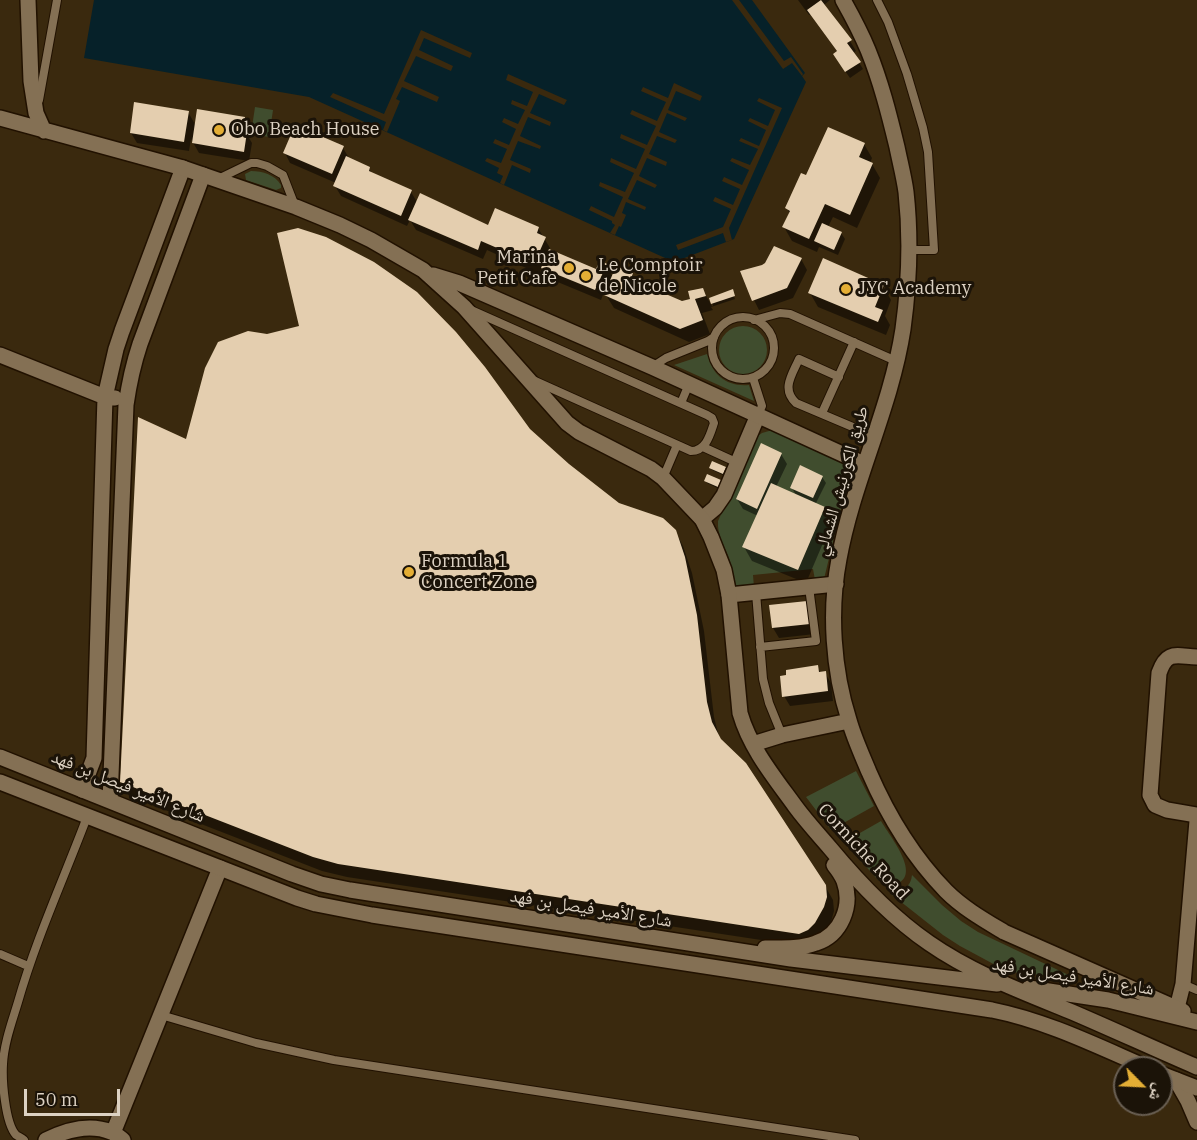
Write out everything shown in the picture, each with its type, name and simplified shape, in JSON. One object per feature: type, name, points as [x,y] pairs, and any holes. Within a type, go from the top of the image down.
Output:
[{"type":"main road","points":[[28,0],[31,81],[36,113],[44,131]]},
{"type":"main road","name":"طريق الكورنيش الشمالي","points":[[843,0],[867,48],[885,99],[906,191],[908,250],[907,290],[896,361],[842,544],[836,584],[834,634],[841,691],[849,721],[885,807],[906,843],[948,892],[1004,932],[1197,1017]]},
{"type":"main road","points":[[0,118],[183,168],[296,207],[361,235],[426,273],[459,283],[652,367],[864,464]]},
{"type":"main road","points":[[82,790],[94,758],[105,397],[122,331],[183,168]]},
{"type":"main road","points":[[110,800],[127,399],[132,367],[210,177]]},
{"type":"main road","name":"Corniche Road","points":[[426,273],[464,307],[567,423],[579,432],[651,469],[663,478],[702,519],[724,570],[729,595],[740,713],[753,744],[766,766],[803,816],[876,899],[928,942],[956,959],[1006,985],[1197,1067]]},
{"type":"main road","points":[[0,355],[105,397],[127,399]]},
{"type":"main road","points":[[702,519],[715,508],[724,495],[758,415]]},
{"type":"main road","points":[[729,595],[836,584]]},
{"type":"main road","points":[[1197,657],[1172,655],[1163,661],[1159,673],[1150,795],[1155,805],[1167,810],[1197,815]]},
{"type":"main road","points":[[753,744],[782,735],[849,721]]},
{"type":"main road","name":"شارع الأمير فيصل بن فهد","points":[[0,757],[321,884],[382,896],[790,960],[1006,985],[1108,1000],[1197,1022]]},
{"type":"main road","points":[[0,782],[297,898],[349,911],[1016,1015],[1067,1033],[1120,1056]]},
{"type":"main road","points":[[716,948],[803,946],[818,943],[832,935],[841,924],[846,909],[847,894],[844,880],[788,795]]},
{"type":"main road","points":[[1177,1008],[1190,987],[1197,821]]},
{"type":"main road","points":[[46,1140],[71,1129],[87,1127],[118,1137],[161,1015],[220,868]]},
{"type":"main road","points":[[1173,1079],[1197,1088]]},
{"type":"main road","points":[[1176,1080],[1197,1122]]},
{"type":"lane","points":[[36,113],[57,0]]},
{"type":"lane","points":[[877,0],[888,22],[907,74],[923,128],[927,152],[934,250],[908,250]]},
{"type":"lane","points":[[210,177],[251,163],[267,166],[283,175],[296,207]]},
{"type":"lane","points":[[464,307],[681,403],[712,418],[714,423],[703,447],[691,451],[526,377]]},
{"type":"lane","points":[[754,320],[780,313],[790,314],[896,361]]},
{"type":"lane","points":[[735,318],[754,320],[764,325],[770,334],[773,354],[769,364],[753,378],[743,380],[732,378],[723,372],[713,356],[714,337],[719,329],[735,318]]},
{"type":"lane","points":[[652,367],[666,358],[714,337]]},
{"type":"lane","points":[[822,413],[854,342]]},
{"type":"lane","points":[[839,377],[799,359],[788,384],[791,398],[796,403],[874,436]]},
{"type":"lane","points":[[753,378],[762,406],[758,415]]},
{"type":"lane","points":[[681,403],[689,384]]},
{"type":"lane","points":[[663,478],[677,445]]},
{"type":"lane","points":[[703,447],[738,463]]},
{"type":"lane","points":[[760,647],[816,641],[809,587]]},
{"type":"lane","points":[[756,593],[766,692],[782,735]]},
{"type":"lane","points":[[24,1140],[17,1136],[6,1108],[3,1064],[8,1037],[28,966],[87,817]]},
{"type":"lane","points":[[0,954],[28,966]]},
{"type":"lane","points":[[161,1015],[256,1042],[334,1060],[855,1140]]},
{"type":"green space","points":[[255,107],[273,110],[269,137],[251,134]]},
{"type":"green space","points":[[251,171],[272,176],[281,188],[276,190],[246,180],[245,174]]},
{"type":"green space","points":[[743,326],[760,333],[767,350],[760,367],[743,374],[726,367],[719,350],[726,333]]},
{"type":"green space","points":[[707,354],[717,374],[727,382],[749,385],[754,401],[674,365]]},
{"type":"green space","points":[[776,429],[849,465],[850,471],[824,579],[815,580],[813,569],[753,575],[754,587],[736,587],[718,521],[756,437]]},
{"type":"green space","points":[[856,771],[874,806],[831,830],[806,797]]},
{"type":"green space","points":[[881,821],[896,844],[905,864],[906,872],[903,879],[893,885],[878,880],[844,842]]},
{"type":"green space","points":[[912,875],[942,905],[978,932],[1077,979],[1012,972],[960,946],[891,894],[908,885]]},
{"type":"water","points":[[94,0],[752,0],[805,73],[802,76],[806,82],[734,239],[674,262],[309,97],[84,58]]},
{"type":"pier","points":[[732,0],[739,0],[784,61],[791,57],[803,74],[802,76],[792,63],[783,69]]},
{"type":"pier","points":[[421,30],[472,53],[470,58],[424,38],[419,50],[453,66],[451,71],[416,56],[404,81],[439,97],[437,102],[402,87],[396,99],[400,101],[387,132],[383,130],[386,122],[330,97],[333,93],[384,114]]},
{"type":"pier","points":[[508,74],[567,100],[564,105],[539,94],[530,113],[551,122],[550,126],[528,117],[520,136],[541,146],[540,149],[518,141],[510,160],[531,169],[530,173],[512,165],[504,185],[500,183],[503,176],[497,173],[499,168],[485,161],[487,158],[501,163],[507,149],[493,143],[495,139],[509,145],[516,129],[502,122],[504,118],[518,124],[525,110],[511,104],[512,100],[527,106],[533,92],[506,80]]},
{"type":"pier","points":[[674,83],[702,96],[700,101],[676,91],[668,110],[687,118],[685,121],[667,113],[659,132],[677,140],[675,143],[657,136],[649,154],[667,162],[666,166],[647,158],[639,176],[657,185],[655,188],[637,180],[628,199],[646,207],[645,210],[626,202],[622,213],[626,215],[621,227],[619,226],[615,235],[610,233],[615,225],[612,221],[589,210],[591,206],[614,217],[623,197],[599,186],[600,182],[625,192],[634,173],[610,162],[611,158],[636,169],[645,149],[620,138],[621,134],[647,145],[656,126],[630,114],[632,110],[657,121],[666,102],[641,91],[643,87],[668,98]]},
{"type":"pier","points":[[759,98],[782,108],[729,228],[732,240],[726,242],[723,233],[678,250],[676,245],[723,227],[731,209],[713,201],[715,197],[733,205],[740,189],[722,181],[724,177],[742,185],[749,170],[730,161],[732,158],[750,165],[758,149],[739,141],[741,138],[759,146],[766,130],[748,121],[750,118],[768,126],[775,110],[757,101]]},
{"type":"building","points":[[821,0],[852,40],[847,43],[861,62],[845,72],[833,54],[837,51],[807,10]]},
{"type":"building","points":[[134,102],[189,111],[184,142],[130,133]]},
{"type":"building","points":[[197,109],[245,117],[243,131],[247,132],[244,152],[192,143]]},
{"type":"building","points":[[295,125],[344,146],[332,174],[283,153]]},
{"type":"building","points":[[828,127],[865,143],[859,157],[873,163],[850,215],[825,204],[809,239],[782,227],[790,211],[785,208],[801,173],[806,175]]},
{"type":"building","points":[[346,156],[370,167],[369,171],[412,190],[401,216],[333,186]]},
{"type":"building","points":[[420,193],[488,225],[495,208],[539,227],[537,233],[546,237],[534,264],[481,241],[478,250],[408,220]]},
{"type":"building","points":[[822,223],[842,232],[834,250],[814,241]]},
{"type":"building","name":"Formula 1 Concert Zone","points":[[298,228],[326,237],[374,262],[417,292],[456,332],[485,367],[530,429],[569,464],[619,503],[663,518],[676,530],[685,557],[697,615],[707,702],[712,722],[721,739],[746,763],[826,885],[827,897],[824,907],[808,930],[799,934],[338,864],[313,857],[120,782],[138,417],[186,439],[205,368],[218,342],[248,331],[267,334],[299,326],[277,233]]},
{"type":"building","points":[[774,246],[802,258],[787,288],[752,301],[740,271],[765,263]]},
{"type":"building","points":[[549,249],[596,269],[600,260],[607,264],[595,290],[541,268]]},
{"type":"building","points":[[823,258],[884,285],[875,307],[883,310],[878,322],[808,293]]},
{"type":"building","points":[[616,266],[633,273],[631,279],[682,301],[690,299],[688,291],[703,288],[706,296],[695,299],[703,320],[680,329],[604,295]]},
{"type":"building","points":[[733,289],[735,296],[711,304],[709,298]]},
{"type":"building","points":[[761,443],[782,453],[757,509],[736,499]]},
{"type":"building","points":[[712,461],[726,467],[723,474],[709,468]]},
{"type":"building","points":[[800,465],[823,476],[813,498],[790,488]]},
{"type":"building","points":[[707,474],[721,480],[718,487],[704,481]]},
{"type":"building","points":[[771,483],[825,507],[798,570],[742,547]]},
{"type":"building","points":[[807,601],[810,624],[772,628],[769,605]]},
{"type":"building","points":[[818,665],[819,672],[826,671],[828,691],[782,697],[780,676],[786,675],[786,670]]},
{"type":"place","name":"Obo Beach House","points":[[219,130]]},
{"type":"place","name":"Marina Petit Cafe","points":[[569,268]]},
{"type":"place","name":"Le Comptoir de Nicole","points":[[586,276]]},
{"type":"place","name":"JYC Academy","points":[[846,289]]},
{"type":"place","name":"Formula 1 Concert Zone","points":[[409,572]]}]
